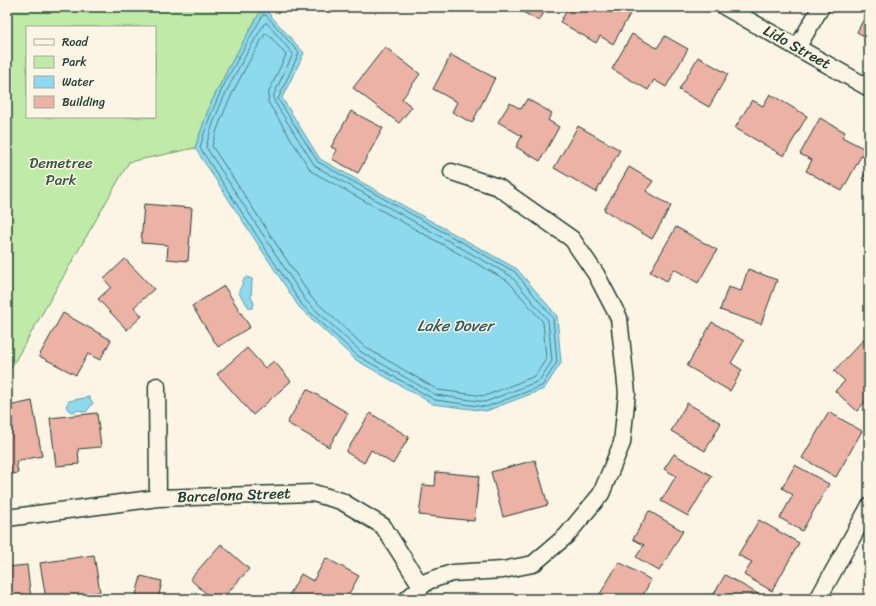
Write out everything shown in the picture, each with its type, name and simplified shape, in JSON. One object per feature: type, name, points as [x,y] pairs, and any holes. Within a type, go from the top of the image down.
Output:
[{"type":"street","name":"Lido Street","points":[[725,7],[869,88]]},
{"type":"street","points":[[798,48],[821,7]]},
{"type":"street","points":[[407,599],[428,581],[452,573],[503,570],[533,564],[566,536],[601,494],[622,444],[627,392],[619,318],[596,274],[572,239],[498,187],[452,172]]},
{"type":"street","points":[[157,386],[158,498]]},
{"type":"street","name":"Barcelona Street","points":[[7,518],[158,498],[313,493],[341,501],[383,526],[421,586]]},
{"type":"street","points":[[818,599],[869,507]]},
{"type":"green space","name":"Demetree Park","points":[[7,7],[263,7],[230,65],[210,105],[195,148],[129,162],[7,375]]},
{"type":"water","name":"Lake Dover","points":[[263,7],[304,53],[282,98],[320,159],[517,269],[557,316],[561,363],[544,389],[486,411],[433,404],[356,360],[299,307],[195,148],[210,105],[230,65]]},
{"type":"water","points":[[247,277],[252,279],[251,297],[254,303],[253,307],[250,309],[238,292],[243,280]]},
{"type":"water","points":[[89,397],[93,403],[86,412],[78,410],[73,412],[68,410],[66,406],[69,401]]},
{"type":"building","points":[[514,7],[547,7],[539,21]]},
{"type":"building","points":[[569,7],[617,7],[630,14],[613,44],[600,36],[596,43],[560,22]]},
{"type":"building","points":[[869,9],[869,39],[857,32]]},
{"type":"building","points":[[632,34],[657,48],[665,36],[688,49],[666,87],[654,80],[648,90],[612,69]]},
{"type":"building","points":[[385,47],[420,74],[402,99],[412,107],[399,123],[353,88]]},
{"type":"building","points":[[451,55],[495,78],[472,123],[452,112],[457,102],[433,89]]},
{"type":"building","points":[[698,57],[728,74],[709,107],[679,90]]},
{"type":"building","points":[[770,94],[807,116],[784,156],[735,128],[752,100],[763,106]]},
{"type":"building","points":[[527,99],[552,113],[548,120],[559,127],[540,161],[516,147],[522,136],[498,122],[510,103],[521,109]]},
{"type":"building","points":[[351,111],[383,128],[358,173],[332,159],[337,150],[331,147]]},
{"type":"building","points":[[820,118],[845,132],[842,137],[865,149],[842,191],[806,171],[812,160],[800,154]]},
{"type":"building","points":[[578,126],[620,150],[596,192],[554,168]]},
{"type":"building","points":[[629,167],[653,181],[646,191],[671,206],[652,239],[604,210]]},
{"type":"building","points":[[869,167],[869,183],[862,179]]},
{"type":"building","points":[[144,204],[192,208],[188,261],[167,259],[168,245],[141,243]]},
{"type":"building","points":[[676,227],[717,250],[698,283],[674,269],[667,281],[650,272]]},
{"type":"building","points":[[125,259],[154,289],[134,307],[142,316],[127,330],[98,299],[111,287],[104,279]]},
{"type":"building","points":[[748,269],[777,280],[761,324],[720,310],[728,287],[741,291]]},
{"type":"building","points":[[224,286],[250,327],[218,347],[192,306]]},
{"type":"building","points":[[63,313],[111,340],[100,360],[88,354],[76,375],[39,356]]},
{"type":"building","points":[[712,322],[744,341],[731,363],[742,370],[730,391],[687,366]]},
{"type":"building","points":[[863,340],[869,345],[869,397],[857,411],[835,391],[845,381],[834,371]]},
{"type":"building","points":[[247,348],[265,368],[274,361],[291,381],[253,415],[217,374]]},
{"type":"building","points":[[307,389],[348,413],[329,447],[287,423]]},
{"type":"building","points":[[32,401],[42,456],[16,461],[18,473],[7,475],[7,423],[12,422],[9,406]]},
{"type":"building","points":[[687,403],[721,423],[705,451],[671,431]]},
{"type":"building","points":[[829,412],[862,431],[836,477],[802,458]]},
{"type":"building","points":[[97,413],[101,447],[78,449],[79,464],[56,466],[50,418]]},
{"type":"building","points":[[370,413],[409,437],[393,464],[371,450],[364,463],[346,452]]},
{"type":"building","points":[[674,454],[712,476],[688,516],[661,501],[676,476],[664,469]]},
{"type":"building","points":[[535,460],[548,505],[503,517],[491,472]]},
{"type":"building","points":[[795,465],[829,484],[802,531],[780,518],[793,495],[782,488]]},
{"type":"building","points":[[436,472],[479,476],[474,521],[419,515],[423,485],[435,486]]},
{"type":"building","points":[[649,511],[683,531],[659,571],[636,557],[644,545],[633,539]]},
{"type":"building","points":[[759,520],[799,543],[772,591],[744,575],[752,562],[738,555]]},
{"type":"building","points":[[221,544],[249,569],[222,599],[212,599],[190,579]]},
{"type":"building","points":[[94,555],[100,592],[87,594],[87,599],[46,599],[40,563]]},
{"type":"building","points":[[326,558],[359,576],[346,599],[287,599],[301,574],[313,581]]},
{"type":"building","points":[[619,562],[651,580],[641,599],[597,599]]},
{"type":"building","points":[[27,565],[31,599],[7,599],[7,583],[9,582],[7,567]]},
{"type":"building","points":[[725,575],[767,599],[711,599]]},
{"type":"building","points":[[141,576],[162,581],[159,595],[176,599],[135,599]]}]
